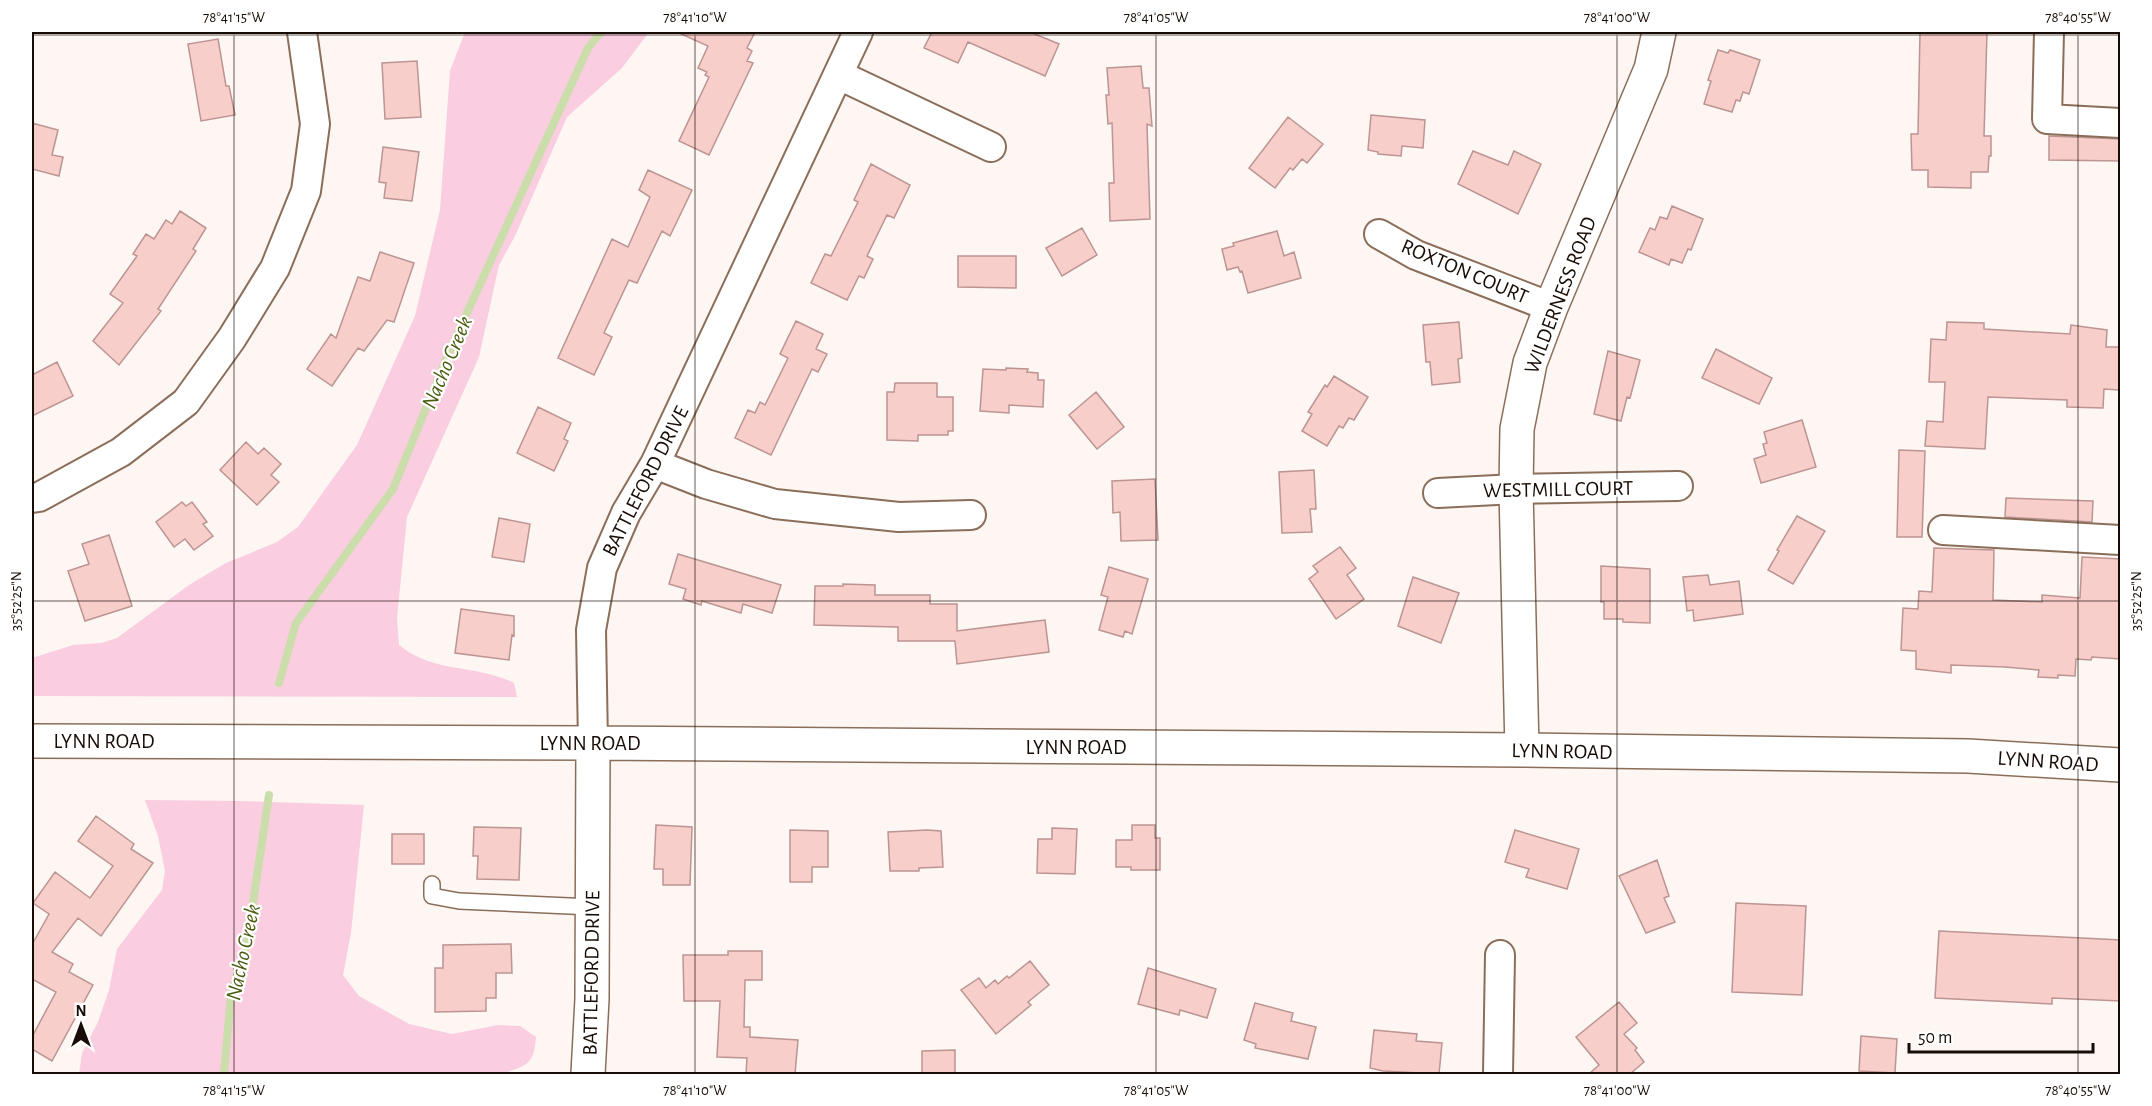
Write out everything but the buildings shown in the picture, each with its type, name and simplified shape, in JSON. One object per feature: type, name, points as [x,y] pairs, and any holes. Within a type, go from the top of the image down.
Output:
[{"type":"main road","name":"WILDERNESS ROAD","points":[[1522,750],[1516,489],[1517,429],[1530,363],[1551,307],[1651,69],[1659,32]]},
{"type":"main road","name":"LYNN ROAD","points":[[32,741],[1522,750],[1968,756],[2121,765]]},
{"type":"main road","name":"BATTLEFORD DRIVE","points":[[588,1074],[592,999],[593,743]]},
{"type":"street","points":[[32,498],[39,497],[121,452],[186,402],[232,338],[275,268],[306,191],[315,124],[302,32]]},
{"type":"street","name":"BATTLEFORD DRIVE","points":[[593,743],[591,630],[602,568],[626,513],[655,464],[858,32]]},
{"type":"street","points":[[2049,32],[2047,119],[2121,123]]},
{"type":"street","points":[[839,75],[991,147]]},
{"type":"street","name":"ROXTON COURT","points":[[1379,234],[1416,255],[1551,307]]},
{"type":"street","points":[[655,464],[706,484],[775,504],[899,517],[971,515]]},
{"type":"street","name":"WESTMILL COURT","points":[[1438,493],[1678,486]]},
{"type":"street","points":[[1943,530],[2121,540]]},
{"type":"street","points":[[1498,1074],[1500,955]]},
{"type":"lane","points":[[432,884],[432,896],[459,901],[592,907]]},
{"type":"shaded area","points":[[465,32],[649,32],[622,68],[567,117],[515,236],[499,265],[479,357],[407,517],[397,618],[399,645],[413,654],[441,665],[485,673],[514,683],[517,697],[32,696],[32,658],[73,645],[101,643],[117,638],[189,585],[226,563],[277,542],[298,527],[357,445],[415,316],[440,210],[450,71]]},
{"type":"shaded area","points":[[145,800],[364,805],[351,933],[343,975],[359,996],[409,1024],[452,1034],[498,1025],[520,1026],[536,1037],[531,1059],[523,1066],[502,1074],[79,1074],[82,1053],[98,1022],[109,990],[117,949],[162,890],[165,871],[158,836]]},
{"type":"waterway","name":"Nacho Creek","points":[[279,683],[296,623],[393,489],[449,352],[588,48],[601,32]]},
{"type":"waterway","name":"Nacho Creek","points":[[224,1074],[231,994],[247,943],[269,795]]}]
